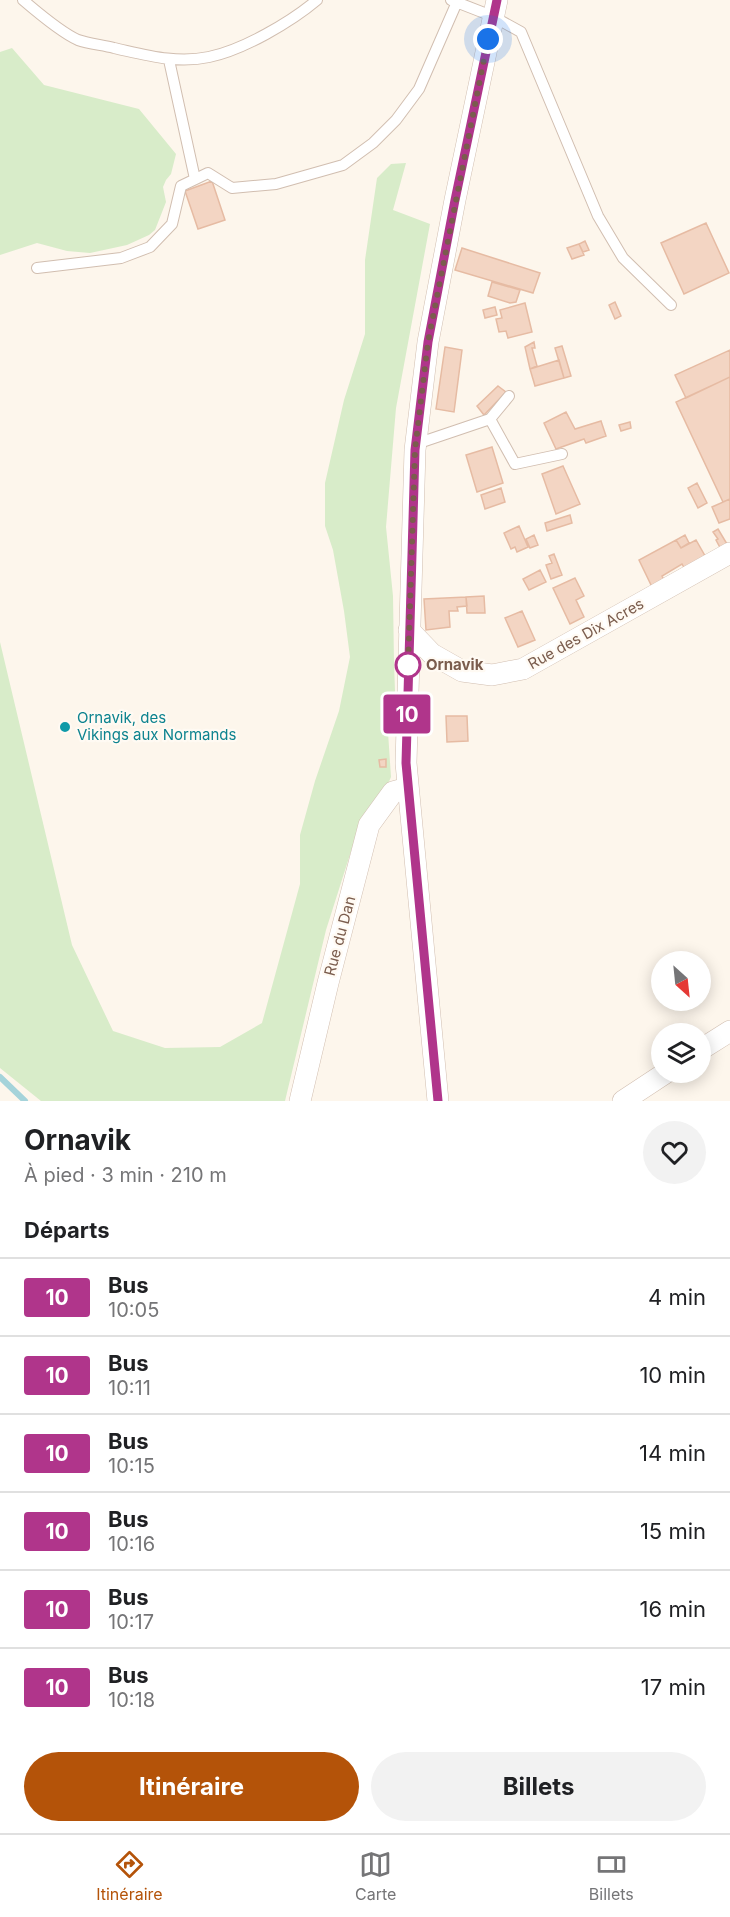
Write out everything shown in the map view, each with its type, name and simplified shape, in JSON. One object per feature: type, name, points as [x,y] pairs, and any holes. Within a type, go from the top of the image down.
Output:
[{"type":"street","points":[[438,1101],[406,763],[416,444],[430,331],[494,8]]},
{"type":"street","name":"Rue des Dix Acres","points":[[410,630],[432,654],[462,671],[492,675],[523,669],[730,553]]},
{"type":"street","name":"Rue du Dan","points":[[300,1101],[369,825],[393,792],[408,788]]},
{"type":"street","points":[[711,1043],[730,1031]]},
{"type":"street","points":[[623,1101],[651,1083]]},
{"type":"lane","points":[[23,0],[38,14],[78,40],[169,60],[209,57],[238,47],[303,12],[317,0]]},
{"type":"lane","points":[[37,268],[121,258],[150,247],[171,224],[181,186],[208,174],[232,188],[276,184],[343,165],[373,143],[396,120],[419,89],[454,1],[494,8],[521,32],[598,216],[623,258],[671,304]]},
{"type":"lane","points":[[169,60],[195,179]]},
{"type":"lane","points":[[416,444],[490,419],[509,396]]},
{"type":"lane","points":[[490,419],[515,464],[562,454]]},
{"type":"green space","points":[[12,48],[44,85],[139,109],[176,154],[171,174],[163,187],[166,202],[155,230],[149,235],[127,245],[90,253],[67,251],[37,243],[0,255],[0,52]]},
{"type":"green space","points":[[406,163],[393,210],[430,224],[396,408],[386,527],[393,596],[395,691],[387,717],[391,777],[360,823],[326,930],[285,1101],[41,1101],[0,1068],[0,642],[72,945],[113,1031],[165,1048],[220,1047],[262,1023],[300,884],[300,835],[315,781],[339,711],[350,657],[333,550],[325,526],[325,483],[344,400],[365,334],[365,260],[377,178],[391,164]]},
{"type":"building","points":[[212,181],[225,220],[198,229],[185,191]]},
{"type":"building","points":[[706,223],[729,273],[684,294],[661,243]]},
{"type":"building","points":[[585,241],[589,250],[583,252],[579,244]]},
{"type":"building","points":[[579,244],[584,255],[572,259],[567,248]]},
{"type":"building","points":[[462,248],[540,273],[533,293],[455,270]]},
{"type":"building","points":[[492,282],[520,290],[516,302],[510,303],[488,296]]},
{"type":"building","points":[[615,302],[621,316],[615,319],[609,305]]},
{"type":"building","points":[[525,303],[532,332],[508,338],[506,331],[499,332],[496,319],[502,318],[500,310]]},
{"type":"building","points":[[495,307],[497,315],[485,318],[483,310]]},
{"type":"building","points":[[534,342],[535,348],[532,348],[537,366],[530,369],[525,347]]},
{"type":"building","points":[[562,346],[571,376],[564,378],[555,348]]},
{"type":"building","points":[[445,347],[462,350],[454,412],[436,409]]},
{"type":"building","points":[[730,350],[730,377],[686,398],[675,375]]},
{"type":"building","points":[[559,360],[564,378],[535,386],[530,369]]},
{"type":"building","points":[[730,377],[730,499],[723,502],[676,402]]},
{"type":"building","points":[[498,386],[506,392],[484,415],[477,406]]},
{"type":"building","points":[[566,412],[575,429],[601,421],[606,436],[586,443],[584,439],[556,449],[544,423]]},
{"type":"building","points":[[630,422],[631,428],[621,431],[619,425]]},
{"type":"building","points":[[492,447],[503,483],[477,492],[466,455]]},
{"type":"building","points":[[563,466],[580,504],[556,514],[542,474]]},
{"type":"building","points":[[697,483],[707,503],[698,508],[688,488]]},
{"type":"building","points":[[501,488],[505,502],[485,509],[481,495]]},
{"type":"building","points":[[730,499],[730,519],[719,523],[712,507]]},
{"type":"building","points":[[570,515],[572,523],[547,531],[545,523]]},
{"type":"building","points":[[519,526],[528,547],[517,552],[515,547],[511,549],[504,533]]},
{"type":"building","points":[[718,529],[730,549],[723,553],[713,532]]},
{"type":"building","points":[[534,535],[538,545],[530,548],[526,539]]},
{"type":"building","points":[[685,535],[689,543],[681,548],[676,540]]},
{"type":"building","points":[[676,540],[681,548],[696,540],[708,561],[687,573],[682,564],[662,576],[664,580],[652,587],[639,560]]},
{"type":"building","points":[[554,554],[562,575],[551,579],[546,565],[552,563],[549,556]]},
{"type":"building","points":[[540,570],[546,582],[529,590],[523,579]]},
{"type":"building","points":[[575,578],[584,596],[576,600],[584,617],[570,624],[553,588]]},
{"type":"building","points":[[484,596],[485,613],[467,613],[466,597]]},
{"type":"building","points":[[466,597],[467,606],[457,607],[458,611],[449,611],[450,627],[426,630],[424,599]]},
{"type":"building","points":[[522,611],[535,640],[518,647],[505,618]]},
{"type":"building","points":[[446,716],[467,716],[468,741],[447,742]]},
{"type":"building","points":[[386,759],[386,767],[380,767],[379,760]]},
{"type":"waterway","points":[[0,1077],[25,1101]]},
{"type":"bus line","name":"10","points":[[438,1101],[406,763],[415,450],[428,342],[497,0]]},
{"type":"place","name":"Ornavik","points":[[408,665]]},
{"type":"place","name":"Ornavik, des Vikings aux Normands","points":[[65,727]]},
{"type":"route","points":[[408,665],[408,668],[415,450],[428,342],[488,39]]}]
